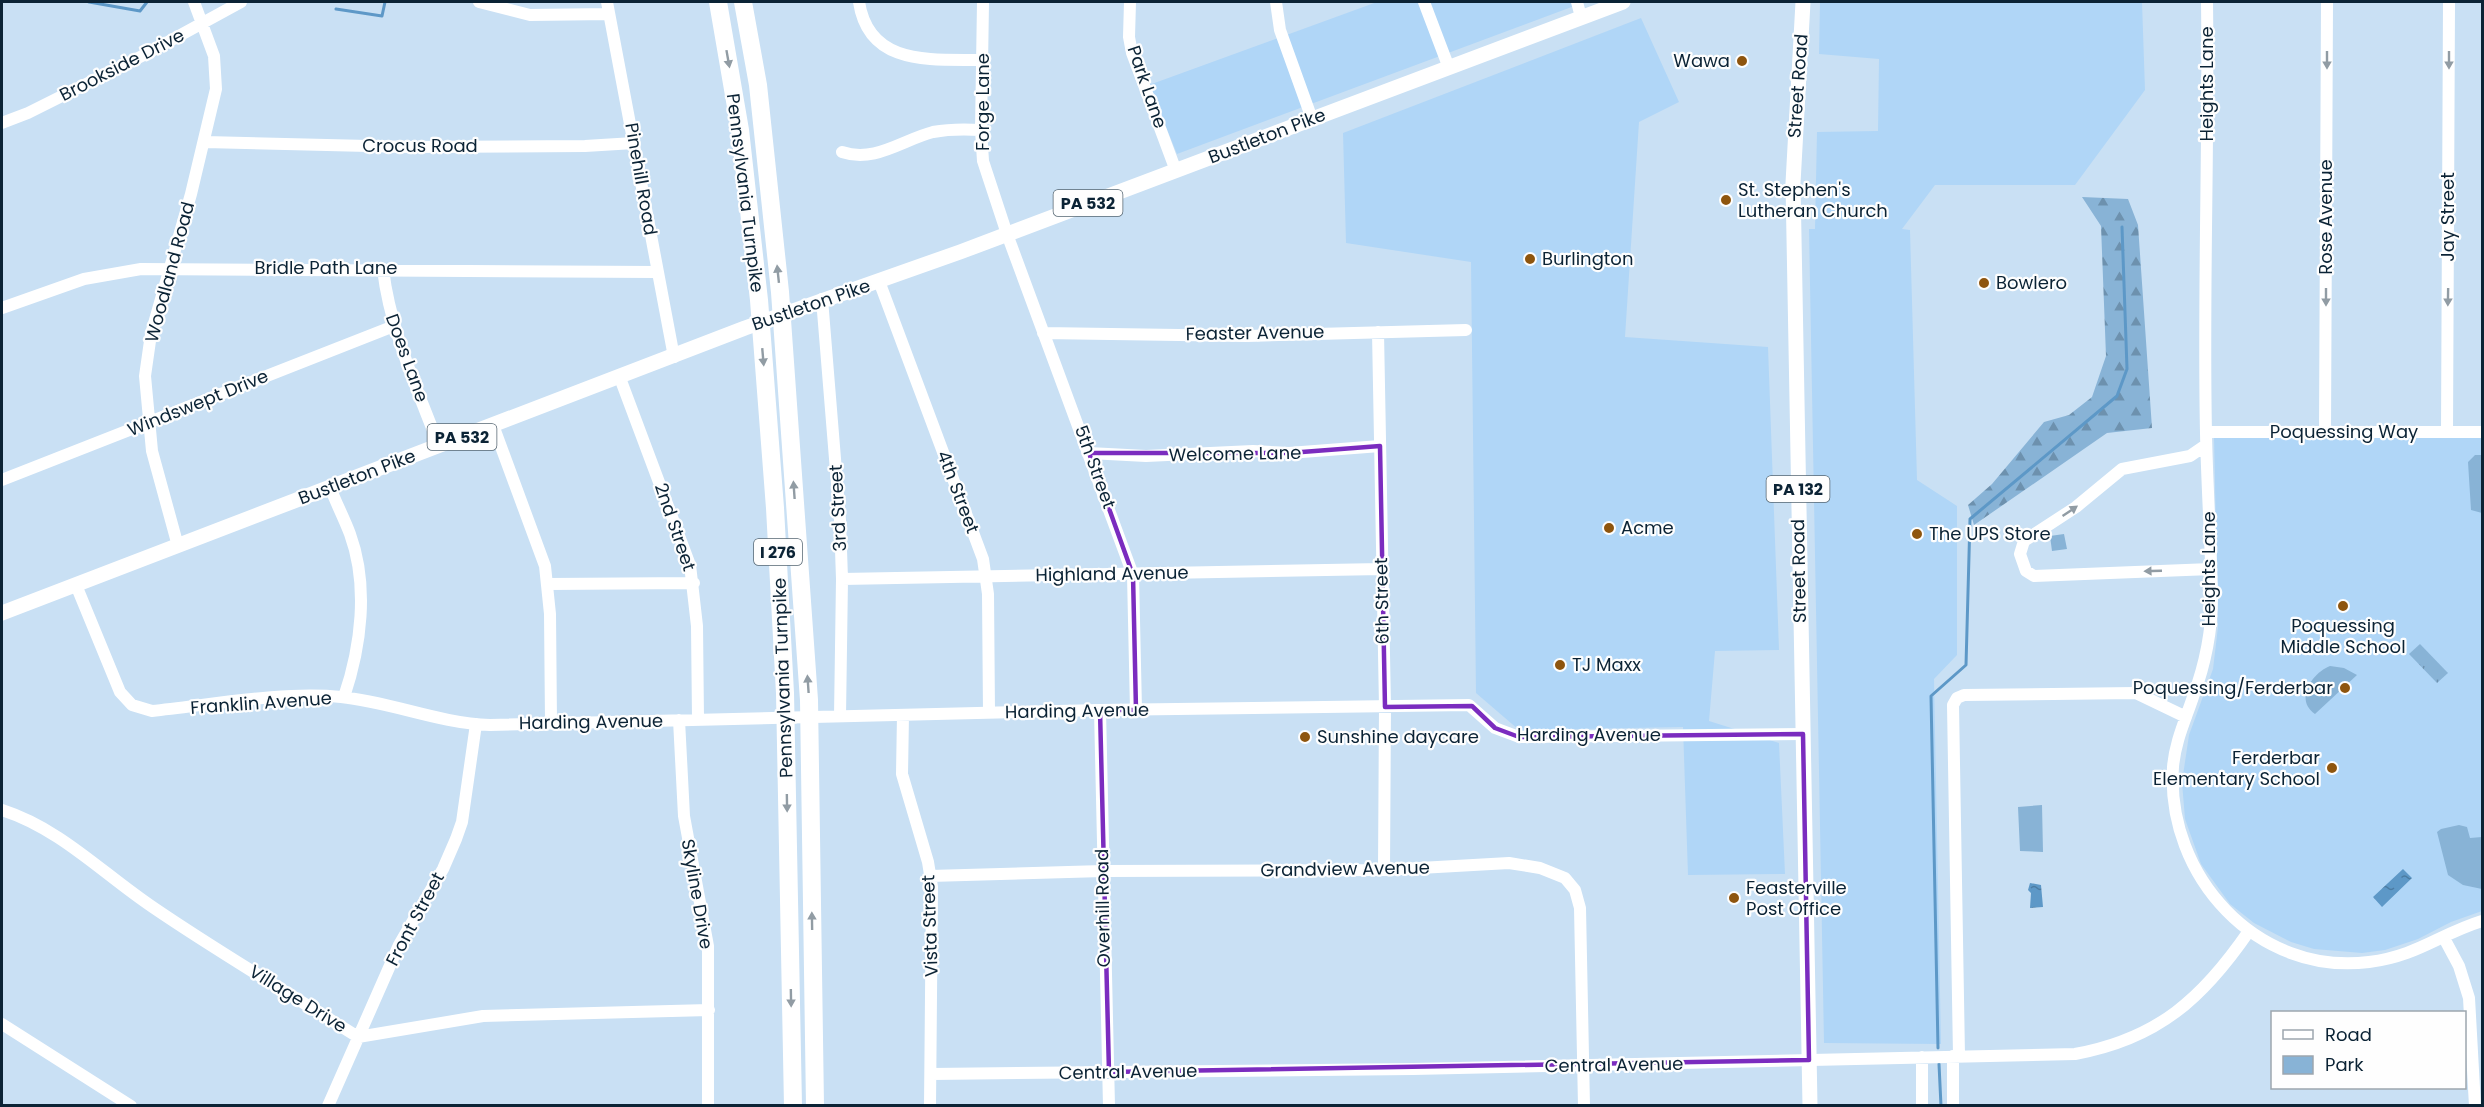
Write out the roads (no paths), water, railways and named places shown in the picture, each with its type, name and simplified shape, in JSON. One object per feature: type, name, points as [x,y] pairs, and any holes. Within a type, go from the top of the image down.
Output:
[{"type":"highway","name":"Pennsylvania Turnpike","points":[[718,2],[740,130],[759,300],[775,508],[785,693],[793,1106]]},
{"type":"highway","name":"Pennsylvania Turnpike","points":[[743,2],[758,85],[780,292],[808,688],[815,1106]]},
{"type":"main road","name":"Bustleton Pike","points":[[2,614],[745,328],[1007,234],[1623,2]]},
{"type":"main road","name":"Street Road","points":[[1803,2],[1793,183],[1810,1106]]},
{"type":"street","name":"Woodland Road","points":[[178,546],[158,480],[148,424],[146,362],[151,334],[214,106],[216,73],[203,24],[194,2]]},
{"type":"street","name":"Brookside Drive","points":[[2,123],[28,113],[203,24],[241,2]]},
{"type":"street","points":[[479,2],[530,15],[608,8]]},
{"type":"street","points":[[859,2],[868,29],[877,40],[895,53],[917,58],[982,60]]},
{"type":"street","name":"Forge Lane","points":[[983,2],[981,130],[983,161],[1007,234]]},
{"type":"street","name":"Park Lane","points":[[1130,2],[1132,53],[1176,171]]},
{"type":"street","points":[[1276,2],[1280,30],[1312,119]]},
{"type":"street","points":[[1424,2],[1449,68]]},
{"type":"street","points":[[1577,2],[1581,17]]},
{"type":"street","name":"Heights Lane","points":[[2207,2],[2206,438],[2212,614],[2206,658],[2186,717],[2173,766],[2173,793],[2179,831],[2188,856],[2208,890],[2224,910],[2250,931],[2289,951],[2327,961],[2353,963],[2390,959],[2420,950],[2482,921]]},
{"type":"street","name":"Rose Avenue","points":[[2325,432],[2327,2]]},
{"type":"street","name":"Jay Street","points":[[2446,432],[2449,2]]},
{"type":"street","name":"Pinehill Road","points":[[608,8],[674,357]]},
{"type":"street","points":[[842,152],[852,155],[871,155],[931,133],[981,130]]},
{"type":"street","name":"Crocus Road","points":[[205,142],[410,147],[585,146],[634,143]]},
{"type":"street","name":"5th Street","points":[[1007,234],[1133,575],[1136,710]]},
{"type":"street","name":"Bridle Path Lane","points":[[2,308],[84,279],[141,269],[657,272]]},
{"type":"street","name":"Does Lane","points":[[383,269],[388,305],[394,326],[439,446]]},
{"type":"street","name":"4th Street","points":[[879,281],[979,548],[987,577],[988,713]]},
{"type":"street","name":"3rd Street","points":[[822,299],[842,579],[840,716]]},
{"type":"street","name":"Windswept Drive","points":[[2,480],[394,326]]},
{"type":"street","name":"Feaster Avenue","points":[[1043,333],[1247,336],[1466,330]]},
{"type":"street","name":"6th Street","points":[[1378,332],[1384,707],[1384,870]]},
{"type":"street","name":"2nd Street","points":[[620,378],[669,507],[694,583],[698,719]]},
{"type":"street","points":[[494,425],[541,551],[548,584],[551,722]]},
{"type":"street","name":"Poquessing Way","points":[[2206,438],[2325,432],[2482,432]]},
{"type":"street","points":[[2206,438],[2190,456],[2122,469],[2076,507],[2024,541],[2020,554],[2026,571],[2034,576],[2211,569]]},
{"type":"street","name":"Welcome Lane","points":[[1089,453],[1146,456],[1253,451],[1289,453],[1380,446]]},
{"type":"street","name":"Franklin Avenue","points":[[76,585],[120,692],[132,705],[141,710],[152,711],[301,696],[344,697],[354,663],[360,630],[358,574],[350,535],[330,487]]},
{"type":"street","name":"Highland Avenue","points":[[842,579],[1382,569]]},
{"type":"street","points":[[548,584],[694,583]]},
{"type":"street","points":[[1953,1106],[1956,1056],[1953,705],[1957,698],[1964,695],[2136,693],[2186,717]]},
{"type":"street","name":"Harding Avenue","points":[[344,697],[429,717],[476,724],[825,718],[1100,710],[1472,706],[1495,728],[1519,737],[1803,734]]},
{"type":"street","name":"Overhill Road","points":[[1100,710],[1109,1106]]},
{"type":"street","name":"Vista Street","points":[[903,715],[902,774],[930,876],[930,1106]]},
{"type":"street","name":"Skyline Drive","points":[[679,720],[684,816],[708,946],[708,1106]]},
{"type":"street","name":"Front Street","points":[[327,1106],[399,945],[443,869],[456,839],[462,822],[476,724]]},
{"type":"street","name":"Village Drive","points":[[2,810],[32,822],[59,837],[194,936],[358,1037],[483,1016],[709,1010]]},
{"type":"street","name":"Grandview Avenue","points":[[930,876],[1103,871],[1384,870],[1509,863],[1540,868],[1565,878],[1575,890],[1580,908],[1584,1106]]},
{"type":"street","name":"Central Avenue","points":[[931,1074],[1583,1065],[2074,1054],[2131,1039],[2156,1027],[2188,1005],[2209,985],[2250,931]]},
{"type":"street","points":[[2444,938],[2459,966],[2469,998],[2475,1106]]},
{"type":"street","points":[[2,1024],[131,1106]]},
{"type":"street","points":[[1922,1057],[1922,1106]]},
{"type":"water","points":[[2403,869],[2412,878],[2382,907],[2373,897]]},
{"type":"water","points":[[2030,883],[2041,885],[2043,907],[2030,908],[2031,893],[2028,890]]},
{"type":"waterway","points":[[89,2],[140,11],[147,2]]},
{"type":"waterway","points":[[336,9],[382,16],[385,2]]},
{"type":"waterway","points":[[1938,1048],[1931,696],[1966,665],[1970,519],[2117,396],[2127,369],[2122,227]]},
{"type":"waterway","points":[[1939,1064],[1941,1106]]},
{"type":"place","name":"Wawa","points":[[1742,61]]},
{"type":"place","name":"St. Stephen's Lutheran Church","points":[[1726,200]]},
{"type":"place","name":"Burlington","points":[[1530,259]]},
{"type":"place","name":"Bowlero","points":[[1984,283]]},
{"type":"place","name":"Acme","points":[[1609,528]]},
{"type":"place","name":"The UPS Store","points":[[1917,534]]},
{"type":"place","name":"Poquessing Middle School","points":[[2343,606]]},
{"type":"place","name":"TJ Maxx","points":[[1560,665]]},
{"type":"place","name":"Poquessing/Ferderbar","points":[[2345,688]]},
{"type":"place","name":"Sunshine daycare","points":[[1305,737]]},
{"type":"place","name":"Ferderbar Elementary School","points":[[2332,768]]},
{"type":"place","name":"Feasterville Post Office","points":[[1734,898]]}]
